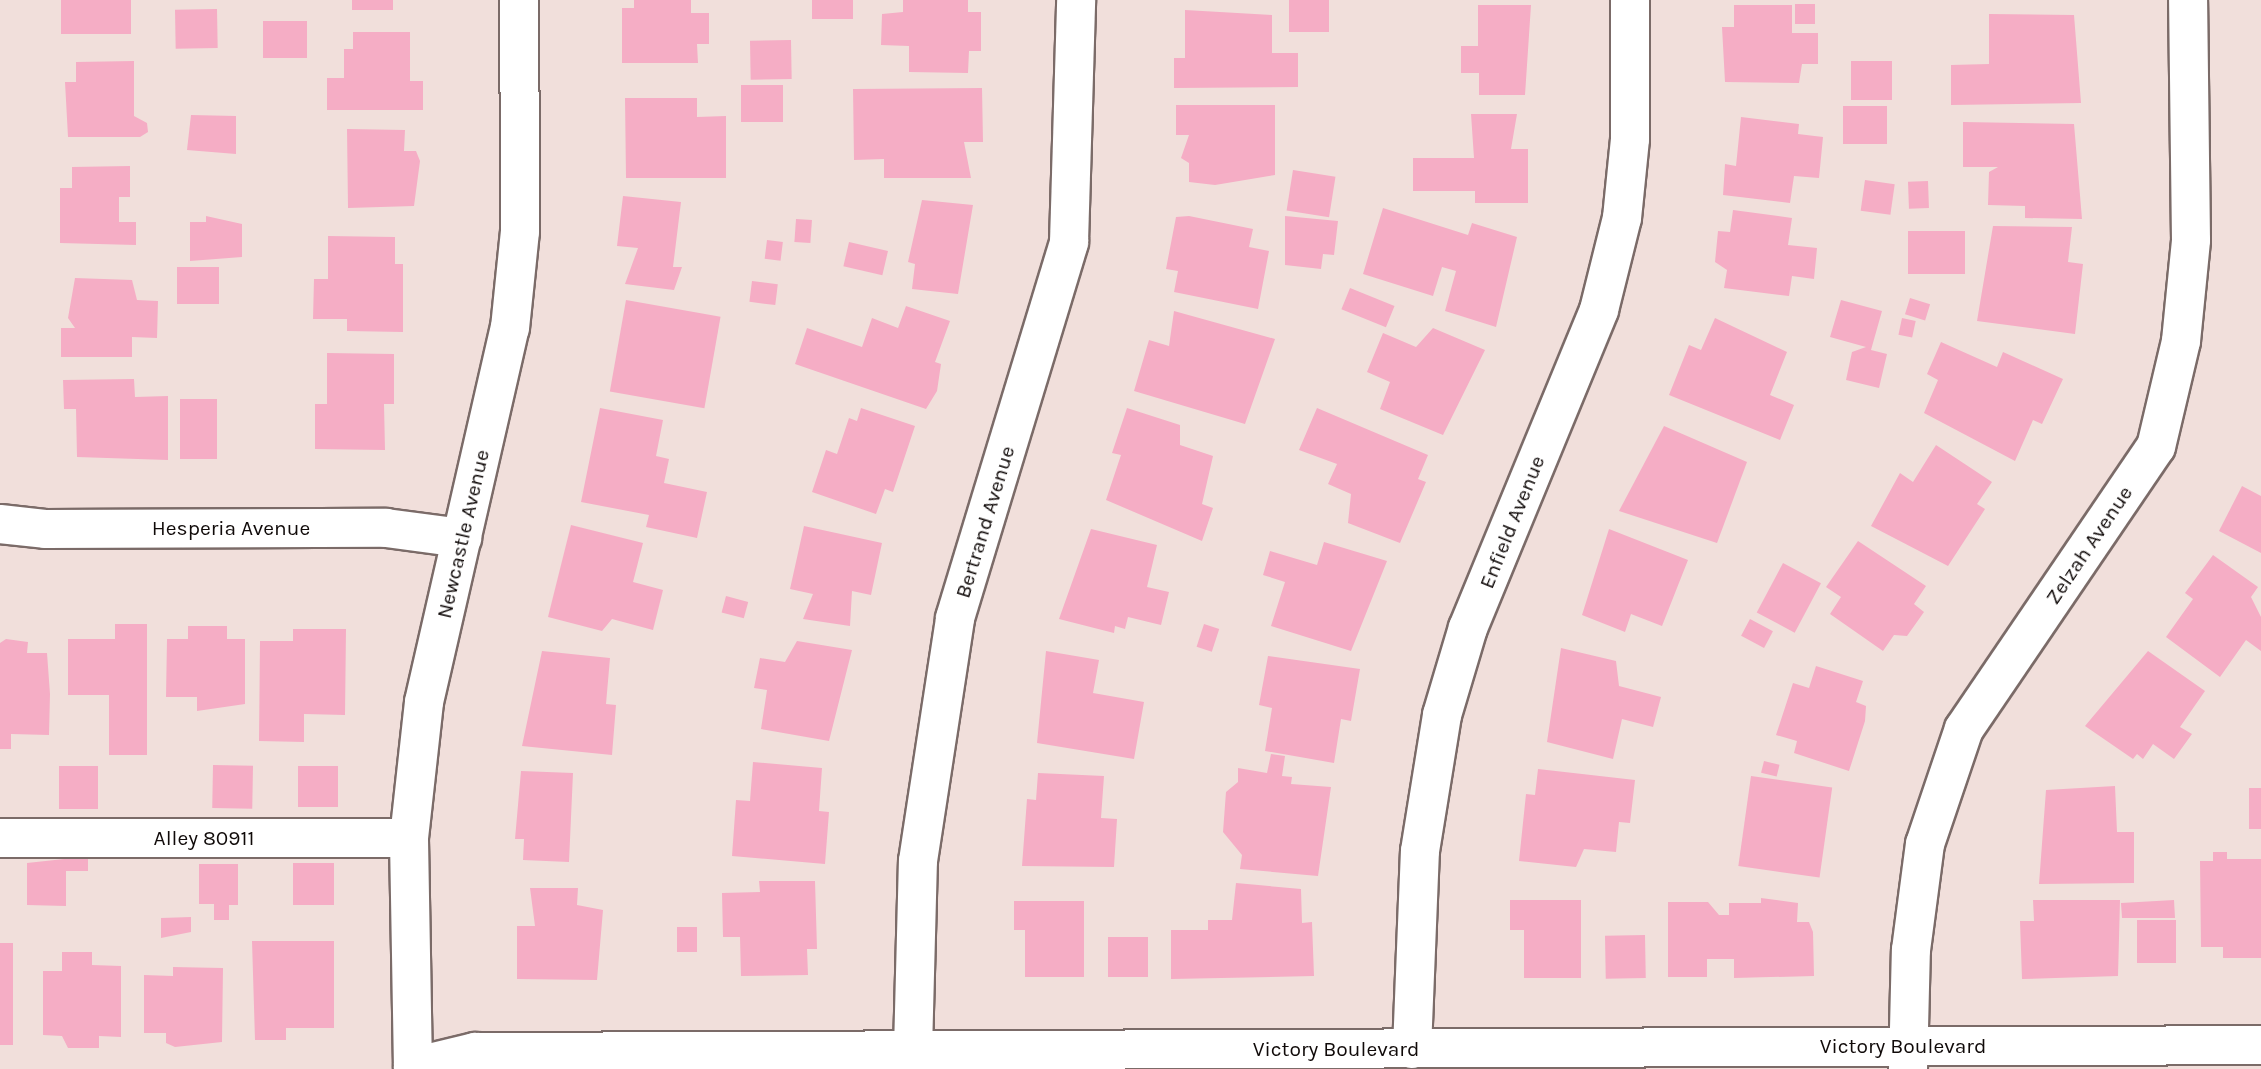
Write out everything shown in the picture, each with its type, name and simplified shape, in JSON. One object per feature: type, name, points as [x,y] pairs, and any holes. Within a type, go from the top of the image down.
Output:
[{"type":"street","name":"Newcastle Avenue","points":[[413,1068],[409,838],[424,702],[510,328],[520,232],[519,0]]},
{"type":"street","name":"Bertrand Avenue","points":[[913,1050],[918,861],[955,618],[1069,242],[1076,0]]},
{"type":"street","name":"Enfield Avenue","points":[[1412,1049],[1420,851],[1442,715],[1468,628],[1599,310],[1622,218],[1630,139],[1630,0]]},
{"type":"street","name":"Zelzah Avenue","points":[[1909,1058],[1911,950],[1926,844],[1964,729],[2156,447],[2181,341],[2191,240],[2188,0]]},
{"type":"street","name":"Hesperia Avenue","points":[[0,524],[45,529],[386,528],[462,538]]},
{"type":"street","name":"Alley 80911","points":[[0,838],[409,838]]},
{"type":"street","name":"Victory Boulevard","points":[[413,1068],[475,1052],[1412,1049],[1909,1058],[2261,1045]]},
{"type":"building","points":[[61,0],[131,0],[131,34],[61,34]]},
{"type":"building","points":[[352,0],[393,0],[393,10],[352,10]]},
{"type":"building","points":[[634,0],[691,0],[691,13],[709,13],[709,44],[697,44],[698,63],[622,63],[622,8],[634,8]]},
{"type":"building","points":[[812,0],[853,0],[853,19],[812,19]]},
{"type":"building","points":[[903,0],[968,0],[968,12],[981,12],[981,51],[969,51],[968,73],[909,72],[909,46],[881,45],[882,14],[903,12]]},
{"type":"building","points":[[1289,0],[1329,0],[1329,32],[1289,32]]},
{"type":"building","points":[[1795,4],[1815,4],[1815,24],[1795,24]]},
{"type":"building","points":[[1478,5],[1531,5],[1525,95],[1479,95],[1479,73],[1461,73],[1461,46],[1478,46]]},
{"type":"building","points":[[1734,5],[1792,5],[1792,33],[1818,33],[1818,64],[1802,64],[1799,83],[1725,82],[1722,27],[1734,27]]},
{"type":"building","points":[[217,9],[218,48],[176,49],[175,10]]},
{"type":"building","points":[[1185,10],[1272,15],[1272,53],[1298,53],[1298,87],[1174,88],[1174,58],[1185,58]]},
{"type":"building","points":[[1989,14],[2074,15],[2081,103],[1951,105],[1951,65],[1989,64]]},
{"type":"building","points":[[263,21],[307,21],[307,58],[263,58]]},
{"type":"building","points":[[353,32],[410,32],[410,81],[423,81],[423,110],[327,110],[327,78],[344,78],[344,49],[353,49]]},
{"type":"building","points":[[791,40],[792,79],[751,80],[750,41]]},
{"type":"building","points":[[134,61],[134,116],[147,123],[148,132],[140,137],[68,137],[65,82],[76,82],[76,62]]},
{"type":"building","points":[[1851,61],[1892,61],[1892,100],[1851,100]]},
{"type":"building","points":[[741,85],[783,85],[783,122],[741,122]]},
{"type":"building","points":[[982,88],[983,142],[964,142],[971,178],[884,178],[884,159],[854,160],[853,89]]},
{"type":"building","points":[[625,98],[697,98],[697,117],[726,116],[726,178],[626,178]]},
{"type":"building","points":[[1176,105],[1275,105],[1275,175],[1215,185],[1189,182],[1189,163],[1181,158],[1189,135],[1176,135]]},
{"type":"building","points":[[1843,106],[1887,106],[1887,144],[1843,144]]},
{"type":"building","points":[[1471,114],[1517,114],[1511,149],[1528,149],[1528,203],[1475,203],[1475,191],[1413,191],[1413,158],[1474,158]]},
{"type":"building","points":[[191,115],[236,116],[236,154],[187,150]]},
{"type":"building","points":[[1741,117],[1799,124],[1798,134],[1823,137],[1819,178],[1794,176],[1790,203],[1723,195],[1725,164],[1736,166]]},
{"type":"building","points":[[1963,122],[2074,124],[2082,219],[2025,218],[2025,206],[1988,205],[1989,172],[1998,167],[1963,167]]},
{"type":"building","points":[[347,129],[405,130],[404,151],[416,151],[420,161],[414,206],[348,208]]},
{"type":"building","points":[[130,166],[130,197],[119,197],[119,222],[136,222],[136,245],[60,243],[60,188],[72,188],[72,167]]},
{"type":"building","points":[[1293,170],[1335,177],[1329,217],[1287,210]]},
{"type":"building","points":[[1865,180],[1895,184],[1890,215],[1861,211]]},
{"type":"building","points":[[1928,181],[1929,208],[1909,209],[1908,182]]},
{"type":"building","points":[[623,196],[681,202],[673,267],[682,267],[674,290],[625,284],[638,248],[617,246]]},
{"type":"building","points":[[922,200],[973,205],[958,294],[912,289],[915,264],[908,262]]},
{"type":"building","points":[[1383,208],[1468,235],[1472,223],[1517,237],[1496,327],[1445,311],[1456,271],[1442,267],[1433,296],[1363,274]]},
{"type":"building","points":[[1733,210],[1792,218],[1788,245],[1817,248],[1814,279],[1792,276],[1789,296],[1724,288],[1727,270],[1715,262],[1718,231],[1730,232]]},
{"type":"building","points":[[206,216],[242,224],[242,257],[190,261],[190,222],[206,222]]},
{"type":"building","points":[[1189,216],[1253,229],[1249,247],[1269,251],[1258,309],[1174,292],[1178,271],[1166,269],[1176,217]]},
{"type":"building","points":[[1285,216],[1338,221],[1334,255],[1323,254],[1321,269],[1285,265]]},
{"type":"building","points":[[796,219],[812,220],[810,243],[794,242]]},
{"type":"building","points":[[1993,226],[2072,227],[2068,262],[2083,264],[2075,334],[1977,321]]},
{"type":"building","points":[[1908,231],[1965,231],[1965,274],[1908,274]]},
{"type":"building","points":[[328,236],[395,237],[395,264],[403,264],[403,332],[347,331],[347,319],[313,319],[314,279],[328,279]]},
{"type":"building","points":[[767,240],[783,242],[781,261],[765,259]]},
{"type":"building","points":[[849,242],[888,251],[882,275],[843,266]]},
{"type":"building","points":[[177,267],[219,267],[219,304],[177,304]]},
{"type":"building","points":[[75,278],[132,280],[137,300],[158,301],[157,338],[132,337],[132,357],[61,357],[61,328],[75,328],[68,318]]},
{"type":"building","points":[[752,281],[778,284],[775,305],[749,302]]},
{"type":"building","points":[[1350,288],[1395,306],[1386,327],[1341,309]]},
{"type":"building","points":[[1910,298],[1930,304],[1925,320],[1905,314]]},
{"type":"building","points":[[626,300],[721,317],[704,408],[610,392]]},
{"type":"building","points":[[1841,300],[1882,311],[1871,350],[1887,354],[1879,388],[1846,380],[1852,352],[1866,347],[1830,337]]},
{"type":"building","points":[[906,306],[950,321],[935,362],[941,364],[937,391],[926,409],[795,364],[807,328],[862,347],[872,318],[898,328]]},
{"type":"building","points":[[1174,311],[1275,339],[1245,424],[1134,391],[1149,340],[1169,346]]},
{"type":"building","points":[[1715,318],[1787,352],[1770,395],[1794,405],[1780,440],[1669,395],[1689,345],[1701,350]]},
{"type":"building","points":[[1902,318],[1916,321],[1912,338],[1898,335]]},
{"type":"building","points":[[1433,328],[1485,350],[1443,435],[1380,409],[1390,382],[1367,372],[1383,333],[1416,347]]},
{"type":"building","points":[[1941,342],[1997,367],[2003,352],[2063,379],[2042,424],[2033,420],[2015,461],[1924,413],[1938,380],[1927,374]]},
{"type":"building","points":[[327,353],[394,354],[394,404],[384,404],[385,450],[315,449],[315,404],[327,404]]},
{"type":"building","points":[[134,379],[135,397],[168,396],[168,460],[77,457],[76,409],[64,409],[63,380]]},
{"type":"building","points":[[180,399],[217,399],[217,459],[180,459]]},
{"type":"building","points":[[600,408],[663,420],[656,456],[669,459],[664,483],[707,492],[697,538],[646,527],[649,515],[581,502]]},
{"type":"building","points":[[861,408],[915,426],[893,492],[885,489],[876,514],[812,492],[826,450],[837,454],[849,418],[857,421]]},
{"type":"building","points":[[1127,408],[1180,425],[1180,445],[1213,456],[1202,504],[1213,508],[1202,541],[1106,500],[1121,455],[1112,453]]},
{"type":"building","points":[[1317,408],[1428,455],[1418,479],[1426,482],[1400,543],[1348,523],[1351,494],[1328,484],[1337,464],[1299,450]]},
{"type":"building","points":[[1664,426],[1747,462],[1717,543],[1619,511]]},
{"type":"building","points":[[1936,445],[1992,482],[1977,504],[1985,509],[1948,566],[1871,526],[1900,473],[1913,482]]},
{"type":"building","points":[[2242,486],[2261,496],[2261,553],[2219,531]]},
{"type":"building","points":[[571,525],[643,543],[633,582],[663,590],[653,630],[612,619],[602,631],[548,617]]},
{"type":"building","points":[[804,526],[882,543],[871,595],[852,591],[850,626],[803,619],[813,594],[790,589]]},
{"type":"building","points":[[1091,529],[1157,545],[1147,587],[1169,592],[1161,625],[1128,617],[1125,629],[1115,626],[1114,633],[1059,619]]},
{"type":"building","points":[[1609,529],[1688,560],[1662,626],[1631,614],[1625,632],[1582,615]]},
{"type":"building","points":[[1858,541],[1926,586],[1914,604],[1924,612],[1907,636],[1894,635],[1883,651],[1830,614],[1841,597],[1826,587]]},
{"type":"building","points":[[1324,542],[1387,561],[1351,651],[1271,626],[1285,582],[1263,575],[1270,551],[1317,565]]},
{"type":"building","points":[[2213,555],[2258,587],[2251,597],[2261,617],[2261,651],[2246,640],[2220,677],[2166,637],[2193,599],[2185,593]]},
{"type":"building","points":[[1783,563],[1821,583],[1795,633],[1757,612]]},
{"type":"building","points":[[726,596],[748,602],[744,618],[722,612]]},
{"type":"building","points":[[1750,619],[1773,631],[1764,648],[1741,636]]},
{"type":"building","points":[[115,624],[147,624],[147,755],[109,755],[109,695],[68,695],[68,639],[115,639]]},
{"type":"building","points":[[1204,624],[1219,629],[1212,652],[1197,647]]},
{"type":"building","points":[[188,626],[227,626],[227,639],[245,639],[245,704],[197,711],[197,697],[166,697],[167,639],[188,639]]},
{"type":"building","points":[[293,629],[346,629],[345,715],[304,714],[304,742],[259,741],[260,641],[293,641]]},
{"type":"building","points":[[6,639],[28,642],[27,653],[47,653],[49,735],[11,734],[11,749],[0,749],[0,643]]},
{"type":"building","points":[[797,641],[852,650],[829,741],[761,729],[767,690],[754,688],[760,658],[785,662]]},
{"type":"building","points":[[1561,648],[1616,661],[1619,686],[1661,697],[1653,727],[1622,719],[1613,759],[1547,742]]},
{"type":"building","points":[[542,651],[610,658],[606,704],[616,705],[612,755],[522,746]]},
{"type":"building","points":[[1046,651],[1099,660],[1093,693],[1144,702],[1134,759],[1037,743]]},
{"type":"building","points":[[2148,651],[2205,691],[2180,727],[2192,734],[2174,759],[2153,744],[2143,759],[2137,754],[2133,759],[2085,726]]},
{"type":"building","points":[[1268,656],[1360,669],[1351,721],[1341,719],[1334,763],[1265,751],[1272,708],[1259,705]]},
{"type":"building","points":[[1816,666],[1863,681],[1856,702],[1866,706],[1865,721],[1849,771],[1794,753],[1797,741],[1776,735],[1793,683],[1809,688]]},
{"type":"building","points":[[1271,754],[1285,756],[1282,776],[1292,777],[1291,784],[1331,787],[1318,876],[1240,869],[1242,855],[1223,832],[1226,792],[1238,782],[1238,768],[1267,773]]},
{"type":"building","points":[[1764,761],[1780,765],[1777,777],[1761,773]]},
{"type":"building","points":[[753,762],[822,768],[819,811],[829,812],[825,864],[732,856],[736,800],[750,801]]},
{"type":"building","points":[[213,765],[253,766],[252,809],[212,808]]},
{"type":"building","points":[[59,766],[98,766],[98,809],[59,809]]},
{"type":"building","points":[[298,766],[338,766],[338,807],[298,807]]},
{"type":"building","points":[[1538,769],[1635,780],[1630,823],[1619,822],[1616,852],[1584,849],[1576,867],[1519,861],[1526,794],[1535,795]]},
{"type":"building","points":[[521,771],[573,773],[569,862],[523,860],[524,839],[515,839]]},
{"type":"building","points":[[1038,773],[1104,776],[1101,818],[1117,819],[1114,867],[1022,866],[1027,799],[1036,800]]},
{"type":"building","points":[[1751,776],[1832,787],[1820,878],[1738,866]]},
{"type":"building","points":[[2115,786],[2117,832],[2134,832],[2134,883],[2039,884],[2046,790]]},
{"type":"building","points":[[2249,788],[2261,788],[2261,829],[2249,829]]},
{"type":"building","points":[[2213,852],[2227,852],[2227,859],[2261,859],[2261,958],[2223,958],[2223,947],[2201,947],[2200,861],[2213,861]]},
{"type":"building","points":[[88,859],[88,871],[66,871],[66,906],[27,905],[27,863]]},
{"type":"building","points":[[293,863],[334,863],[334,905],[293,905]]},
{"type":"building","points":[[199,864],[238,864],[238,905],[229,905],[229,920],[214,920],[214,904],[199,904]]},
{"type":"building","points":[[759,881],[815,881],[817,949],[807,949],[808,975],[741,976],[740,937],[723,937],[722,893],[760,892]]},
{"type":"building","points":[[1236,883],[1301,889],[1302,923],[1312,922],[1314,976],[1171,979],[1171,930],[1208,930],[1208,920],[1232,920]]},
{"type":"building","points":[[530,888],[578,888],[577,905],[603,910],[597,980],[517,979],[517,926],[535,926]]},
{"type":"building","points":[[1761,898],[1798,903],[1797,922],[1809,922],[1813,932],[1814,976],[1734,978],[1734,959],[1707,959],[1707,977],[1668,977],[1668,902],[1708,902],[1719,915],[1729,915],[1729,903],[1761,903]]},
{"type":"building","points":[[1510,900],[1581,900],[1581,978],[1524,978],[1524,930],[1510,930]]},
{"type":"building","points":[[2033,900],[2120,900],[2118,976],[2022,979],[2020,921],[2034,921]]},
{"type":"building","points":[[2174,900],[2175,918],[2122,918],[2121,903]]},
{"type":"building","points":[[1014,901],[1084,901],[1084,977],[1025,977],[1025,930],[1014,930]]},
{"type":"building","points":[[191,917],[191,932],[161,938],[161,918]]},
{"type":"building","points":[[2137,920],[2176,920],[2176,963],[2137,963]]},
{"type":"building","points":[[677,927],[697,927],[697,952],[677,952]]},
{"type":"building","points":[[1645,935],[1646,978],[1606,979],[1605,936]]},
{"type":"building","points":[[1108,937],[1148,937],[1148,977],[1108,977]]},
{"type":"building","points":[[252,941],[334,941],[334,1028],[286,1028],[286,1040],[255,1040]]},
{"type":"building","points":[[0,943],[13,943],[13,1045],[0,1045]]},
{"type":"building","points":[[62,952],[92,952],[92,965],[121,966],[121,1037],[99,1036],[99,1048],[68,1048],[62,1036],[43,1035],[43,971],[62,971]]},
{"type":"building","points":[[173,967],[223,968],[222,1042],[175,1047],[166,1043],[166,1033],[144,1033],[144,975],[173,976]]}]
